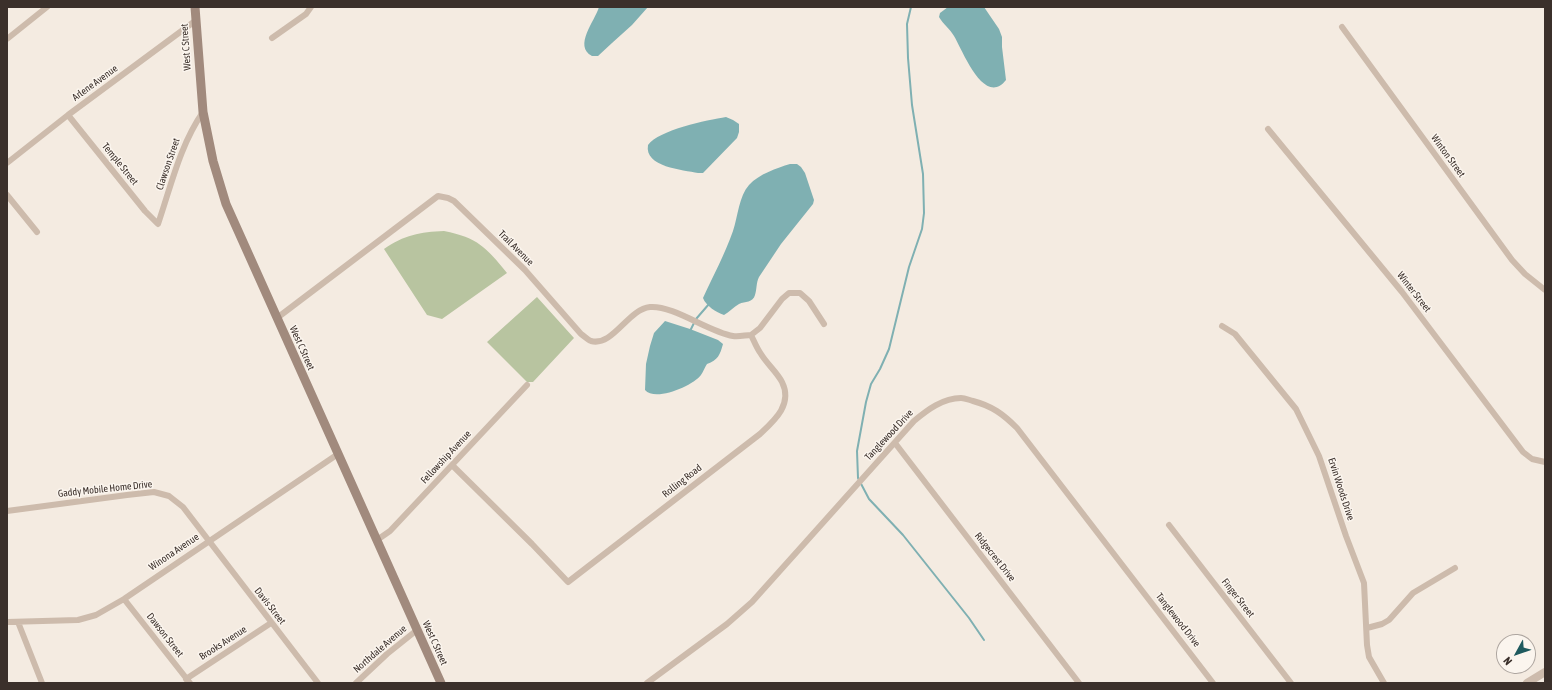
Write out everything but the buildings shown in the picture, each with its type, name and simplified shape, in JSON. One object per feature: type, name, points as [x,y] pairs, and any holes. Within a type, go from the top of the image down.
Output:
[{"type":"main road","name":"West C Street","points":[[195,7],[202,112],[212,161],[226,204],[441,683]]},
{"type":"street","points":[[7,38],[47,7]]},
{"type":"street","points":[[272,38],[306,14],[311,7]]},
{"type":"street","name":"Arlene Avenue","points":[[7,163],[68,115],[195,21]]},
{"type":"street","name":"Winton Street","points":[[1342,28],[1512,260],[1525,274],[1545,290]]},
{"type":"street","name":"Clawson Street","points":[[158,224],[186,142],[192,127],[202,112]]},
{"type":"street","name":"Temple Street","points":[[68,115],[146,212],[158,224]]},
{"type":"street","name":"Winter Street","points":[[1268,128],[1402,292],[1523,452],[1532,458],[1545,462]]},
{"type":"street","points":[[7,195],[37,232]]},
{"type":"street","name":"Trail Avenue","points":[[277,318],[428,202],[438,196],[448,198],[459,206],[525,270],[581,334],[591,341],[600,342],[610,336],[639,310],[649,307],[664,309],[733,336],[751,335]]},
{"type":"street","points":[[751,335],[760,328],[782,299],[789,293],[800,293],[809,301],[824,324]]},
{"type":"street","name":"Ervin Woods Drive","points":[[1222,326],[1235,334],[1296,409],[1311,437],[1364,583],[1369,657],[1384,683]]},
{"type":"street","name":"Rolling Road","points":[[452,465],[568,582],[774,422],[785,403],[786,392],[782,381],[760,354],[751,335]]},
{"type":"street","name":"Fellowship Avenue","points":[[377,540],[390,531],[527,385]]},
{"type":"street","name":"Tanglewood Drive","points":[[647,683],[727,624],[752,602],[914,421],[928,410],[944,402],[961,398],[985,404],[1004,414],[1017,428],[1213,683]]},
{"type":"street","name":"Ridgecrest Drive","points":[[895,443],[1079,683]]},
{"type":"street","name":"Winona Avenue","points":[[7,622],[78,620],[96,615],[124,598],[338,454]]},
{"type":"street","name":"Gaddy Mobile Home Drive","points":[[7,511],[154,492],[169,496],[183,507],[208,541]]},
{"type":"street","name":"Finger Street","points":[[1169,525],[1291,683]]},
{"type":"street","name":"Davis Street","points":[[208,541],[318,683]]},
{"type":"street","points":[[1367,628],[1382,624],[1389,620],[1413,593],[1455,568]]},
{"type":"street","name":"Dawson Street","points":[[124,598],[188,681]]},
{"type":"street","points":[[18,622],[42,683]]},
{"type":"street","name":"Brooks Avenue","points":[[188,681],[271,623]]},
{"type":"street","name":"Northdale Avenue","points":[[356,683],[387,654],[417,630]]},
{"type":"street","points":[[1527,683],[1545,672]]},
{"type":"green space","points":[[444,231],[465,237],[480,245],[493,256],[507,273],[442,319],[427,315],[384,249],[405,237],[427,232]]},
{"type":"green space","points":[[537,297],[574,338],[533,382],[527,382],[487,342]]},
{"type":"water","points":[[599,7],[648,7],[632,25],[598,56],[592,56],[587,52],[585,40]]},
{"type":"water","points":[[948,7],[984,7],[999,29],[1002,37],[1006,80],[998,87],[990,87],[982,82],[968,63],[951,31],[942,22],[939,17],[940,13]]},
{"type":"water","points":[[726,117],[739,124],[737,138],[703,173],[675,169],[658,163],[648,152],[648,145],[662,135],[673,130],[684,126]]},
{"type":"water","points":[[790,164],[797,164],[805,173],[814,200],[813,204],[781,244],[759,277],[754,298],[739,304],[724,315],[721,314],[709,306],[703,298],[730,240],[743,195],[753,181],[763,175]]},
{"type":"water","points":[[665,321],[718,340],[723,344],[718,357],[714,361],[707,364],[701,375],[690,384],[674,391],[657,394],[650,393],[645,390],[646,364],[654,333]]},
{"type":"waterway","points":[[911,7],[907,24],[908,58],[912,105],[923,174],[924,213],[922,229],[909,267],[889,349],[871,384],[866,402],[857,451],[858,478],[869,499],[903,535],[969,618],[984,640]]},
{"type":"waterway","points":[[690,331],[696,319],[709,304]]}]
